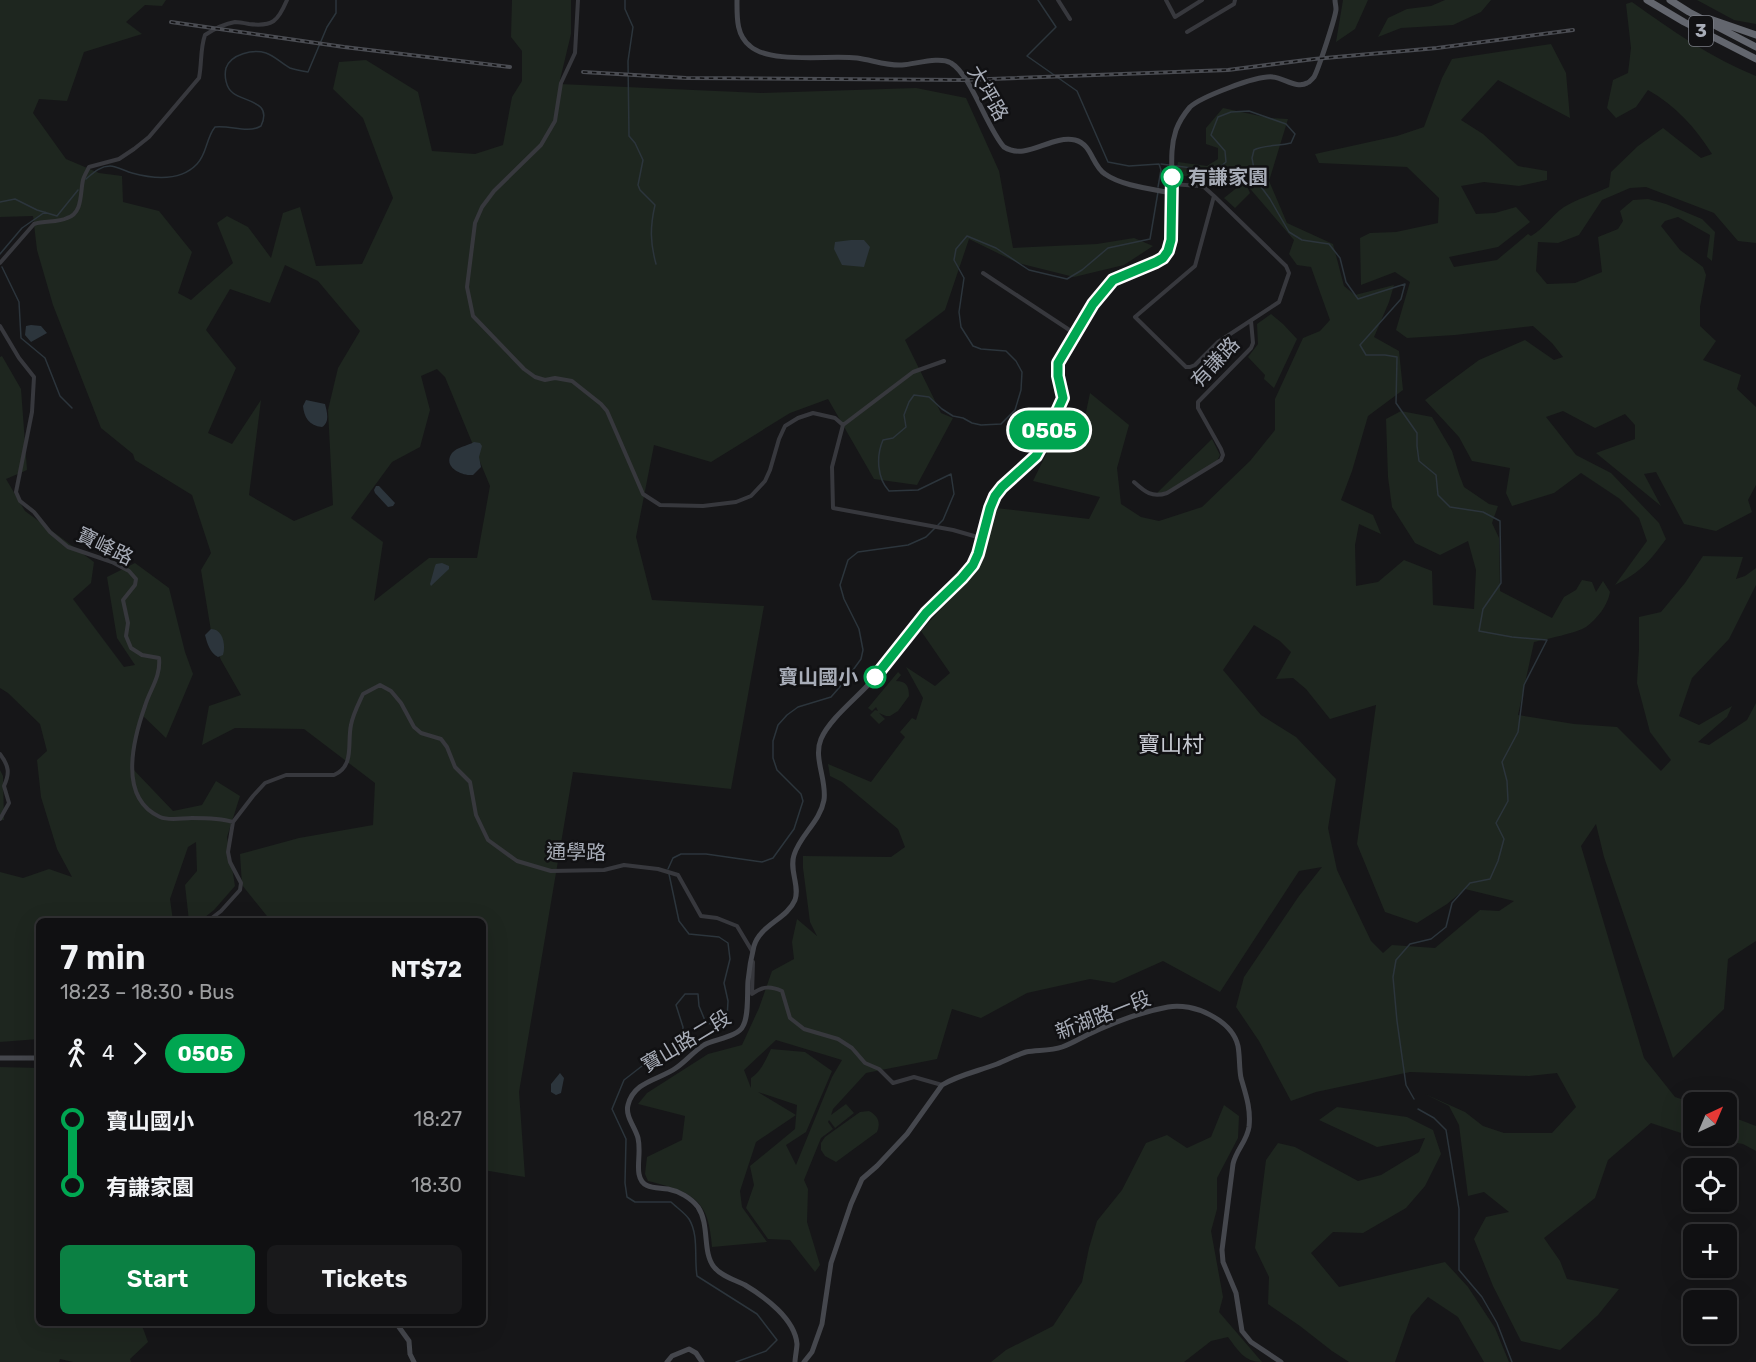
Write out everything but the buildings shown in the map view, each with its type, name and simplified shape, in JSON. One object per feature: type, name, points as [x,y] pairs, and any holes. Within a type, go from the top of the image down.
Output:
[{"type":"highway","name":"3","points":[[1647,0],[1756,60]]},
{"type":"highway","name":"3","points":[[1670,0],[1756,47]]},
{"type":"highway","points":[[1689,12],[1756,35]]},
{"type":"street","points":[[0,263],[34,224],[70,218],[80,206],[83,178],[89,167],[119,159],[148,136],[199,78],[204,35],[216,27],[236,22],[259,25],[272,23],[280,16],[288,0]]},
{"type":"street","points":[[578,0],[575,53],[561,83],[555,121],[541,145],[494,191],[482,207],[475,223],[467,287],[473,316],[524,369],[535,377],[545,380],[555,378],[572,381],[601,404],[607,411],[643,494],[660,506],[703,506],[736,502],[751,496],[765,481],[778,439],[785,426],[813,413],[835,418],[843,425]]},
{"type":"street","name":"大坪路","points":[[736,0],[741,34],[748,45],[759,52],[782,57],[856,58],[898,65],[938,60],[950,62],[967,82],[1004,147],[1020,153],[1051,142],[1078,141],[1085,146],[1096,166],[1108,176],[1172,193]]},
{"type":"street","points":[[1058,0],[1070,19]]},
{"type":"street","points":[[1166,0],[1175,17],[1202,0]]},
{"type":"street","points":[[1187,32],[1234,4],[1235,0]]},
{"type":"street","name":"寶山路二段","points":[[795,1362],[797,1343],[790,1326],[782,1316],[758,1294],[719,1273],[712,1264],[705,1224],[698,1208],[686,1196],[678,1192],[644,1184],[638,1173],[639,1142],[627,1111],[629,1100],[643,1084],[673,1070],[704,1045],[736,1033],[743,1027],[748,975],[756,938],[793,904],[796,890],[792,865],[794,855],[823,805],[824,783],[818,750],[819,742],[824,733],[884,666],[926,613],[973,565],[995,496],[1036,456],[1062,401],[1058,363],[1093,304],[1110,282],[1119,276],[1156,262],[1167,253],[1170,244],[1172,147],[1176,130],[1183,116],[1193,104],[1256,78],[1275,77],[1305,85],[1310,82],[1336,13],[1335,0]]},
{"type":"street","name":"有謙路","points":[[1134,482],[1146,493],[1160,496],[1167,494],[1221,460],[1223,455],[1221,449],[1198,408],[1198,402],[1251,348],[1253,343],[1251,321],[1279,303],[1288,273],[1286,266],[1204,187],[1172,184]]},
{"type":"street","points":[[1214,196],[1195,266],[1135,317],[1186,367],[1196,365],[1218,342],[1251,321]]},
{"type":"street","points":[[982,273],[1074,334]]},
{"type":"street","name":"寶峰路","points":[[0,326],[34,377],[32,412],[16,492],[20,501],[68,547],[112,562],[129,571],[136,579],[135,585],[123,600],[128,623],[126,636],[131,648],[142,655],[159,658],[159,674],[145,703],[132,762],[135,792],[150,811],[163,818],[222,819],[233,822]]},
{"type":"street","points":[[944,361],[913,372],[843,425],[832,467],[833,508],[953,530],[981,538]]},
{"type":"street","name":"通學路","points":[[212,918],[240,890],[241,883],[230,862],[228,852],[233,822],[266,783],[286,775],[334,775],[340,772],[345,767],[350,751],[351,725],[363,694],[380,685],[391,692],[401,703],[414,728],[421,733],[441,739],[455,767],[470,782],[476,815],[488,840],[517,861],[551,870],[604,870],[624,865],[658,868],[678,875],[701,916],[717,918],[737,926],[753,952]]},
{"type":"street","points":[[0,754],[7,763],[8,777],[4,786],[9,803],[0,819]]},
{"type":"street","points":[[753,952],[752,994],[761,987],[773,987],[782,992],[790,1018],[804,1029],[838,1039],[852,1048],[865,1063],[879,1069],[893,1083],[914,1077],[942,1085],[907,1134],[862,1179],[831,1263],[820,1332],[812,1352],[804,1362]]},
{"type":"street","name":"新湖路一段","points":[[942,1085],[950,1080],[998,1064],[1014,1055],[1054,1050],[1103,1028],[1152,1010],[1185,1006],[1207,1013],[1221,1023],[1234,1036],[1238,1046],[1241,1076],[1250,1112],[1246,1138],[1235,1155],[1233,1164],[1222,1246],[1223,1262],[1236,1293],[1242,1331],[1251,1342],[1281,1362]]},
{"type":"street","points":[[0,1058],[36,1058]]},
{"type":"street","points":[[398,1326],[409,1341],[414,1362]]},
{"type":"street","points":[[667,1362],[675,1354],[689,1349],[696,1353],[702,1362]]},
{"type":"shaded area","points":[[0,0],[166,0],[162,6],[145,5],[126,22],[142,34],[84,52],[67,101],[39,99],[33,113],[66,159],[99,173],[122,176],[123,202],[159,211],[192,252],[178,293],[191,300],[233,263],[217,223],[227,216],[248,227],[271,258],[283,213],[300,207],[316,266],[362,264],[393,198],[363,118],[333,89],[339,62],[366,60],[418,92],[432,151],[475,154],[503,145],[512,97],[522,81],[522,51],[511,37],[512,0],[571,0],[571,34],[559,84],[761,93],[916,88],[966,98],[999,171],[1013,248],[1097,244],[1134,238],[1153,246],[1124,265],[1074,277],[1018,263],[969,239],[945,310],[905,340],[941,413],[953,418],[917,485],[874,479],[828,399],[790,413],[711,462],[654,445],[636,537],[652,600],[764,606],[731,789],[573,772],[519,1092],[525,1177],[486,1170],[486,918],[269,918],[242,885],[240,854],[299,838],[373,825],[375,783],[304,729],[235,728],[202,745],[209,706],[241,695],[221,660],[212,637],[201,570],[211,553],[192,495],[135,460],[133,454],[101,428],[53,305],[37,250],[33,216],[0,217]],"holes":[[[285,265],[318,281],[360,331],[338,368],[328,410],[333,505],[294,521],[249,495],[261,400],[232,444],[208,433],[236,368],[206,330],[230,289],[270,303]],[[437,369],[445,377],[490,486],[477,558],[429,558],[374,601],[383,542],[351,518],[392,462],[420,447],[430,410],[421,376]]]},
{"type":"shaded area","points":[[1343,0],[1368,0],[1355,29],[1336,42]]},
{"type":"shaded area","points":[[1445,0],[1491,0],[1481,12],[1453,25],[1401,28],[1378,37],[1388,18],[1407,9],[1431,6]]},
{"type":"shaded area","points":[[1697,0],[1756,0],[1756,24],[1734,20]]},
{"type":"shaded area","points":[[1632,2],[1707,52],[1756,76],[1756,243],[1738,241],[1714,213],[1646,187],[1630,188],[1602,200],[1579,235],[1558,243],[1538,242],[1536,271],[1547,284],[1575,283],[1602,272],[1598,237],[1618,229],[1623,221],[1620,211],[1633,200],[1648,199],[1702,219],[1715,232],[1712,261],[1707,257],[1710,235],[1678,217],[1665,221],[1661,226],[1680,250],[1703,267],[1706,275],[1700,307],[1700,326],[1716,341],[1703,360],[1741,375],[1737,389],[1756,407],[1756,485],[1748,500],[1752,512],[1716,531],[1684,524],[1656,472],[1644,474],[1661,506],[1596,453],[1635,439],[1635,425],[1625,414],[1595,428],[1563,411],[1546,417],[1576,455],[1611,473],[1659,523],[1666,539],[1644,566],[1615,585],[1647,541],[1639,518],[1620,499],[1581,473],[1554,493],[1512,506],[1506,493],[1510,468],[1472,461],[1459,437],[1425,400],[1479,360],[1525,340],[1554,360],[1563,357],[1552,343],[1533,326],[1407,338],[1396,330],[1410,282],[1395,272],[1361,285],[1360,238],[1370,233],[1396,232],[1438,223],[1439,198],[1407,167],[1319,163],[1315,154],[1397,136],[1424,127],[1442,78],[1452,59],[1551,44],[1566,73],[1570,118],[1498,80],[1461,120],[1483,134],[1518,166],[1547,171],[1547,180],[1519,186],[1484,182],[1461,186],[1476,214],[1495,213],[1516,207],[1530,222],[1498,247],[1449,257],[1454,267],[1497,260],[1528,234],[1531,236],[1536,233],[1564,207],[1609,187],[1611,172],[1638,146],[1663,128],[1701,158],[1712,154],[1684,118],[1648,90],[1636,107],[1616,118],[1607,108],[1613,80],[1628,73],[1631,48],[1626,4]]},
{"type":"shaded area","points":[[1223,108],[1269,118],[1288,119],[1269,181],[1287,223],[1333,244],[1344,286],[1355,295],[1394,285],[1374,337],[1399,351],[1403,390],[1368,416],[1341,500],[1373,515],[1381,534],[1359,524],[1355,545],[1356,586],[1378,582],[1404,560],[1432,571],[1433,605],[1474,609],[1476,570],[1468,541],[1440,555],[1415,543],[1392,507],[1388,477],[1386,419],[1401,411],[1432,417],[1452,451],[1464,487],[1489,504],[1498,506],[1492,523],[1499,538],[1500,591],[1552,618],[1564,597],[1576,590],[1582,580],[1592,582],[1596,592],[1603,581],[1610,592],[1601,611],[1586,627],[1569,634],[1534,642],[1518,715],[1574,724],[1617,727],[1661,771],[1671,760],[1650,732],[1637,683],[1639,617],[1661,612],[1685,583],[1703,556],[1743,557],[1736,579],[1756,568],[1756,585],[1729,639],[1692,678],[1679,716],[1699,725],[1732,706],[1727,717],[1698,742],[1709,745],[1747,720],[1756,703],[1756,941],[1728,959],[1724,1009],[1673,1058],[1604,857],[1596,824],[1581,846],[1644,1058],[1675,1097],[1683,1100],[1683,1134],[1651,1123],[1608,1160],[1595,1198],[1544,1238],[1560,1261],[1567,1279],[1619,1289],[1598,1315],[1560,1350],[1521,1341],[1493,1286],[1474,1239],[1486,1217],[1509,1212],[1484,1192],[1468,1196],[1459,1125],[1449,1106],[1425,1094],[1465,1112],[1483,1126],[1504,1133],[1552,1133],[1576,1107],[1557,1073],[1529,1076],[1410,1072],[1316,1092],[1291,1101],[1259,1041],[1236,1007],[1244,977],[1299,896],[1322,867],[1299,871],[1220,992],[1163,961],[1114,983],[1090,979],[1027,993],[981,1018],[952,1009],[937,1059],[866,1073],[833,1109],[831,1115],[846,1104],[854,1113],[835,1128],[829,1120],[833,1129],[821,1138],[804,1180],[808,1189],[807,1222],[820,1265],[815,1272],[790,1240],[768,1239],[746,1208],[754,1185],[750,1166],[795,1129],[797,1105],[758,1092],[796,1115],[756,1142],[740,1191],[742,1207],[767,1242],[712,1247],[707,1218],[698,1202],[683,1192],[648,1181],[645,1174],[647,1157],[682,1140],[685,1116],[638,1104],[647,1093],[708,1054],[742,1045],[759,1008],[772,971],[794,959],[792,942],[797,919],[817,936],[810,922],[803,856],[891,857],[905,847],[898,829],[842,782],[830,776],[828,764],[871,782],[905,737],[900,732],[912,718],[916,720],[923,698],[906,667],[935,686],[950,673],[921,631],[970,576],[996,508],[1089,519],[1100,497],[1033,481],[1059,428],[1085,417],[1090,393],[1129,425],[1117,468],[1121,504],[1141,517],[1159,521],[1202,507],[1250,461],[1275,430],[1275,399],[1303,338],[1320,331],[1330,320],[1311,267],[1297,265],[1289,254],[1294,240],[1246,184],[1250,193],[1235,208],[1224,198],[1244,182],[1234,185],[1227,179],[1188,177],[1176,173],[1178,162],[1207,166],[1218,159],[1218,148],[1206,144],[1206,128]],"holes":[[[1254,625],[1280,641],[1291,652],[1276,679],[1293,678],[1306,689],[1330,719],[1376,705],[1357,844],[1385,912],[1417,923],[1447,904],[1465,889],[1514,901],[1499,911],[1480,910],[1435,948],[1392,945],[1383,953],[1371,941],[1337,870],[1328,828],[1336,779],[1296,737],[1261,715],[1223,670]],[[776,1040],[842,1060],[832,1077],[796,1165],[786,1145],[806,1132],[832,1071],[805,1052],[771,1049],[760,1069],[751,1078],[751,1088],[744,1070]]]},
{"type":"shaded area","points":[[864,240],[870,247],[864,267],[842,265],[834,249],[835,242]]},
{"type":"shaded area","points":[[1271,314],[1297,339],[1274,388],[1264,379],[1265,375],[1248,357],[1258,344],[1257,324]]},
{"type":"shaded area","points":[[26,326],[41,326],[47,333],[31,342],[25,335]]},
{"type":"shaded area","points":[[2,356],[21,389],[27,470],[6,479],[25,511],[94,562],[91,583],[73,599],[124,667],[135,665],[117,638],[107,577],[135,563],[169,588],[193,674],[166,738],[141,714],[131,767],[173,811],[202,805],[216,781],[240,796],[227,837],[235,886],[214,910],[204,918],[189,918],[185,885],[197,871],[196,842],[188,847],[170,899],[173,918],[36,918],[36,1039],[0,1042],[0,872],[23,878],[49,869],[72,877],[57,849],[41,797],[37,760],[47,751],[40,724],[0,688],[0,357]]},
{"type":"shaded area","points":[[306,400],[325,404],[327,420],[325,425],[322,427],[314,425],[306,417],[303,406]]},
{"type":"shaded area","points":[[1212,439],[1220,455],[1216,463],[1167,491],[1156,494]]},
{"type":"shaded area","points":[[474,442],[482,446],[479,457],[481,467],[473,475],[455,470],[450,462],[452,453]]},
{"type":"shaded area","points":[[376,486],[379,486],[395,503],[393,506],[388,507],[375,493]]},
{"type":"shaded area","points":[[442,563],[449,566],[449,569],[431,586],[435,566]]},
{"type":"shaded area","points":[[211,629],[221,635],[224,642],[223,655],[218,657],[211,650],[205,635]]},
{"type":"shaded area","points":[[898,672],[901,675],[896,681],[906,685],[909,696],[898,711],[890,716],[879,713],[885,719],[879,724],[870,715],[875,710],[878,711],[876,707],[872,711],[868,708]]},
{"type":"shaded area","points":[[0,770],[3,776],[4,820],[0,820]]},
{"type":"shaded area","points":[[0,1067],[36,1068],[36,1326],[142,1326],[148,1342],[130,1359],[131,1362],[73,1362],[60,1359],[59,1362],[0,1362]]},
{"type":"shaded area","points":[[560,1073],[564,1078],[561,1093],[556,1095],[551,1092],[551,1084]]},
{"type":"shaded area","points":[[1224,1105],[1239,1116],[1238,1138],[1217,1178],[1217,1209],[1211,1231],[1223,1297],[1219,1312],[1262,1362],[1246,1358],[1228,1337],[1211,1341],[1184,1362],[991,1362],[1006,1350],[1053,1326],[1082,1282],[1097,1221],[1122,1190],[1146,1143],[1167,1135],[1187,1148],[1211,1137]]},
{"type":"shaded area","points":[[1337,1107],[1407,1117],[1433,1130],[1441,1154],[1425,1186],[1406,1208],[1363,1233],[1333,1232],[1311,1253],[1339,1287],[1445,1262],[1468,1287],[1495,1328],[1509,1362],[1484,1362],[1458,1317],[1428,1297],[1411,1316],[1395,1362],[1349,1362],[1268,1304],[1269,1277],[1255,1248],[1266,1160],[1278,1143],[1295,1147],[1358,1181],[1381,1175],[1419,1152],[1425,1138],[1377,1147],[1319,1120]]},
{"type":"shaded area","points":[[869,1111],[878,1120],[877,1132],[836,1162],[825,1156],[821,1150],[821,1143],[825,1137],[860,1112]]},
{"type":"shaded area","points":[[1737,1119],[1756,1126],[1756,1151],[1737,1143]]},
{"type":"waterway","points":[[86,179],[106,166],[158,178],[183,174],[200,160],[215,127],[250,129],[261,126],[264,118],[260,107],[233,93],[226,82],[226,68],[237,56],[249,52],[261,52],[272,56],[290,68],[308,72],[327,27],[336,13],[336,0]]},
{"type":"waterway","points":[[625,0],[625,9],[633,27],[628,61],[629,136],[643,160],[638,185],[655,205],[651,234],[656,264]]},
{"type":"waterway","points":[[1038,0],[1056,27],[1027,56],[1077,91],[1108,162],[1129,166],[1159,164],[1161,170],[1158,187]]},
{"type":"waterway","points":[[1161,164],[1215,171],[1226,162],[1225,151],[1211,135],[1218,117],[1231,112],[1249,111],[1286,124],[1295,134],[1291,143],[1254,150],[1252,158],[1256,180],[1289,232],[1302,240],[1329,244],[1340,258],[1346,282],[1358,299],[1405,284],[1401,299],[1360,345],[1366,355],[1397,357],[1396,403],[1417,433],[1419,461],[1436,475],[1438,495],[1450,507],[1483,512],[1500,521],[1501,583],[1483,609],[1479,631],[1547,640],[1524,685],[1518,732],[1502,762],[1507,781],[1508,801],[1496,823],[1504,839],[1490,879],[1470,883],[1452,903],[1446,927],[1431,939],[1410,944],[1396,960],[1393,977],[1397,1021],[1406,1085],[1414,1099]]},
{"type":"waterway","points":[[0,202],[15,199],[37,210],[57,216],[78,190]]},
{"type":"waterway","points":[[938,525],[943,520],[954,494],[951,474],[918,490],[889,491],[882,480],[879,467],[879,453],[883,440],[893,438],[906,427],[904,415],[914,395],[929,397],[953,416],[981,425],[1001,424],[1015,410],[1021,390],[1022,372],[1016,361],[1006,351],[973,346],[961,327],[959,312],[964,278],[954,260],[956,249],[967,236],[996,248],[1029,270],[1067,279],[1082,270],[1108,248],[1150,239],[1158,192]]},
{"type":"waterway","points":[[0,254],[22,228],[45,212]]},
{"type":"waterway","points":[[2,267],[19,302],[21,338],[45,358],[60,396],[72,408]]},
{"type":"waterway","points":[[668,869],[673,858],[681,854],[706,854],[762,862],[773,858],[794,829],[803,801],[801,794],[777,770],[773,758],[773,741],[778,725],[798,707],[831,697],[861,659],[863,650],[859,629],[844,599],[840,585],[848,560],[858,552],[908,545],[926,537],[935,528]]},
{"type":"waterway","points":[[669,874],[679,921],[689,934],[719,937],[728,943],[730,959],[724,983],[728,1001],[727,1019],[717,1025],[706,1023],[699,1006],[698,994],[685,994],[676,1005],[683,1027],[683,1042],[674,1053],[642,1066],[624,1080],[612,1109],[626,1139],[627,1197],[635,1202],[671,1202],[685,1215],[694,1232],[697,1276],[757,1314],[777,1340],[766,1351],[736,1362]]},
{"type":"waterway","points":[[1418,1109],[1434,1118],[1446,1130],[1459,1209],[1459,1270],[1482,1297],[1497,1323],[1512,1362]]},
{"type":"railway","points":[[171,22],[344,47],[510,67]]},
{"type":"railway","points":[[583,72],[686,78],[962,80],[1228,70],[1314,59],[1437,48],[1573,30]]},
{"type":"bus line","name":"0505","points":[[875,677],[926,613],[973,565],[992,500],[1002,487],[1031,462],[1041,447],[1063,398],[1058,376],[1058,363],[1093,304],[1113,280],[1156,262],[1168,251],[1171,240],[1172,177]]},
{"type":"place","name":"有謙家園","points":[[1172,177]]},
{"type":"place","name":"寶山國小","points":[[875,677]]},
{"type":"district","name":"寶山村","points":[[1171,744]]}]
